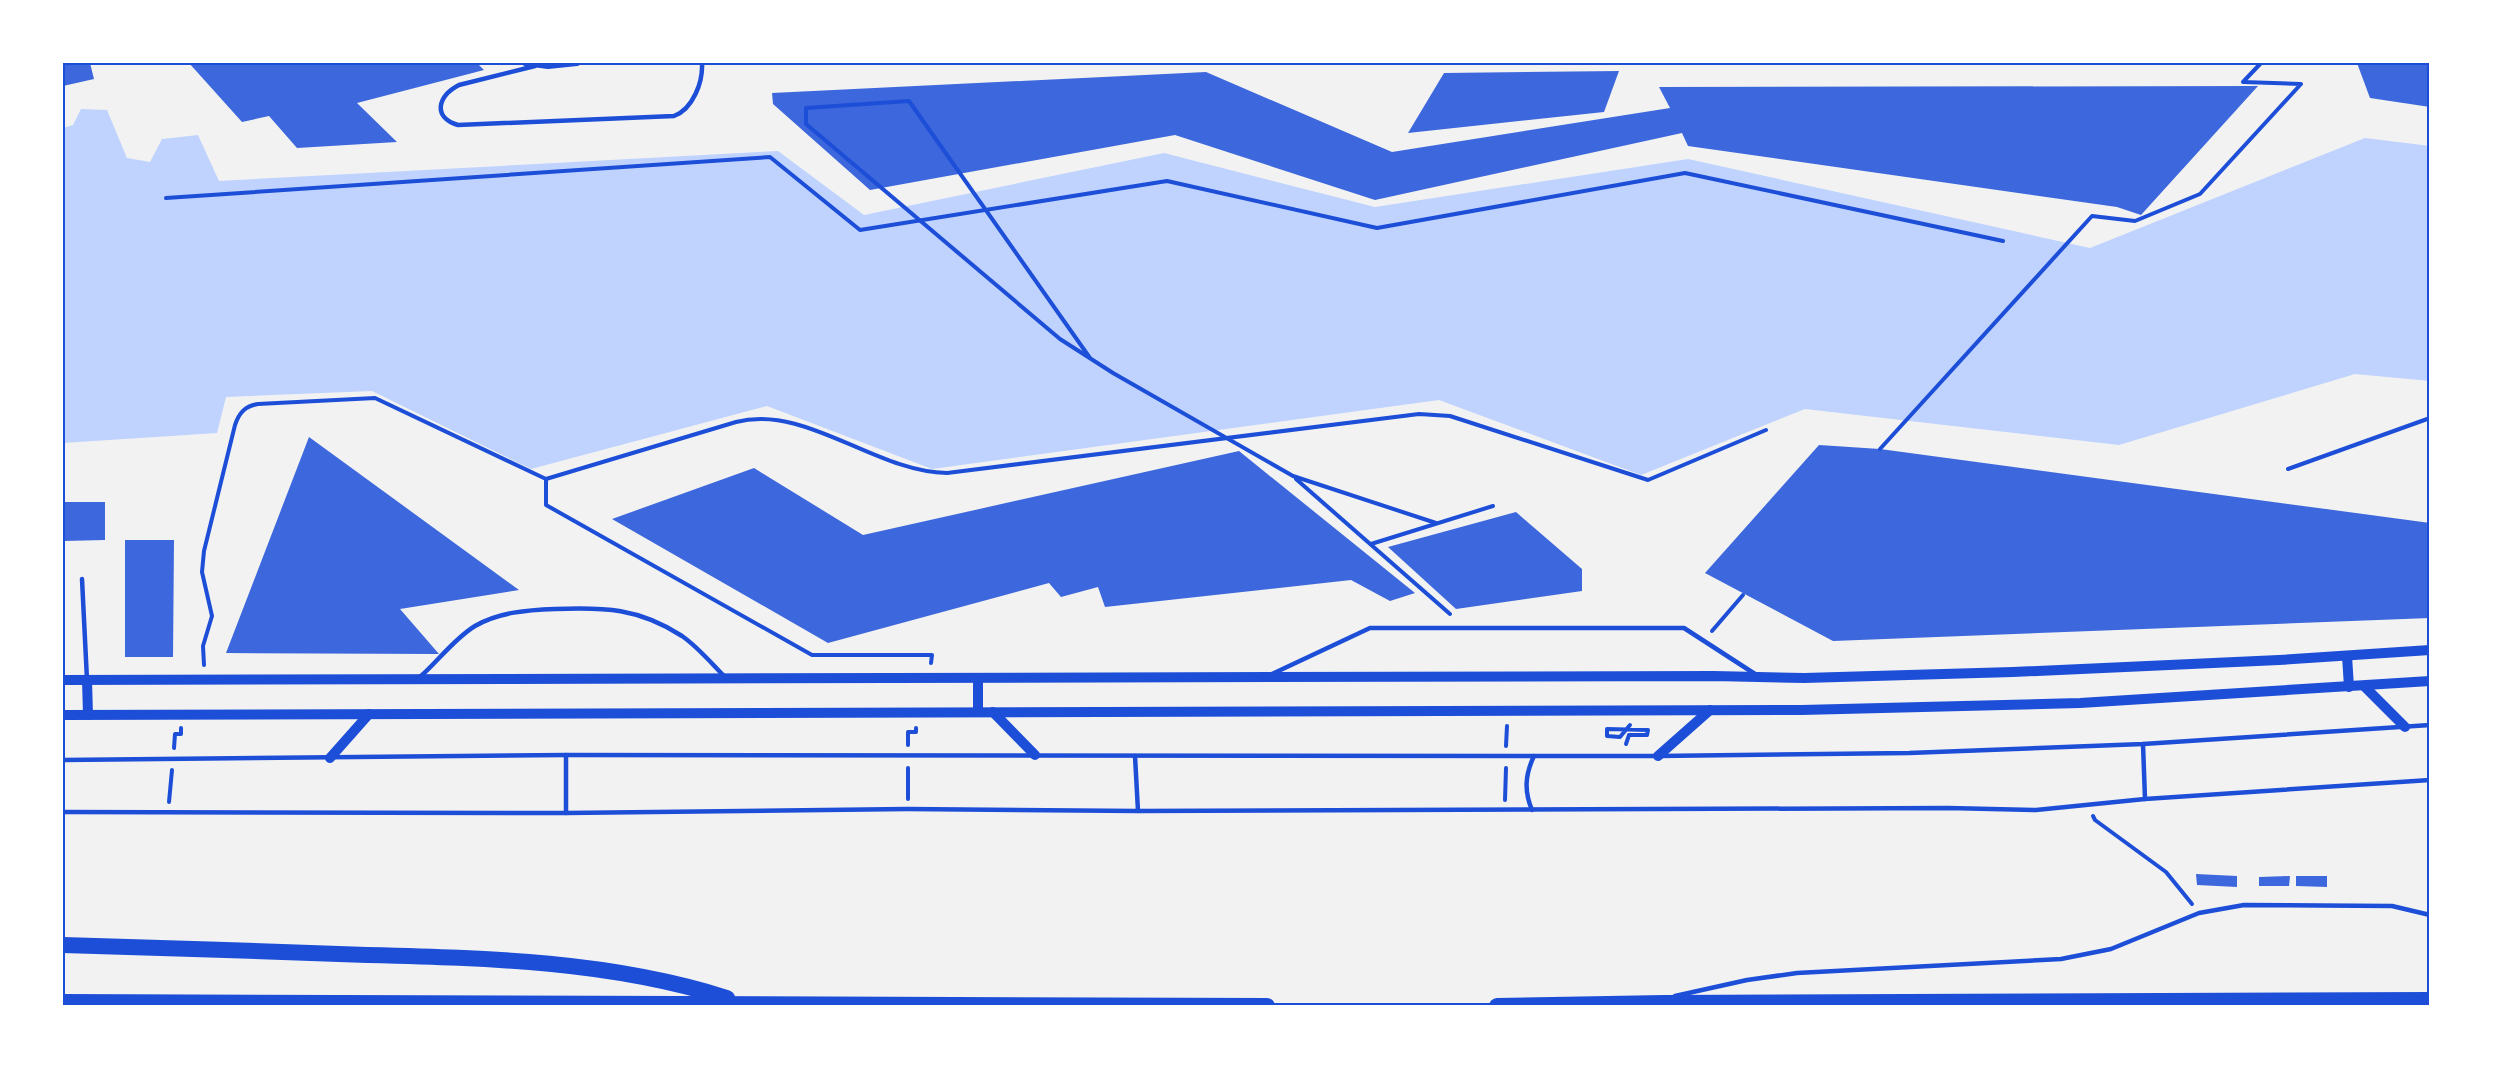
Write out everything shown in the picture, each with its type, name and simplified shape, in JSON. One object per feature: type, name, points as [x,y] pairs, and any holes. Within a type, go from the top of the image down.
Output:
[{"type":"highway","points":[[63,945],[404,956],[535,963],[648,977],[696,988],[742,1003]]},
{"type":"highway","points":[[1497,1006],[1647,1003],[2430,1000]]},
{"type":"highway","points":[[63,1002],[1267,1006]]},
{"type":"street","points":[[525,63],[535,66],[577,63]]},
{"type":"street","points":[[63,680],[1761,678],[2013,672],[2430,650]]},
{"type":"street","points":[[2347,656],[2349,687]]},
{"type":"street","points":[[978,678],[978,712]]},
{"type":"street","points":[[87,680],[88,715]]},
{"type":"street","points":[[63,715],[1813,710],[2069,703],[2430,681]]},
{"type":"street","points":[[2364,686],[2405,727]]},
{"type":"street","points":[[1658,756],[1710,710]]},
{"type":"street","points":[[993,712],[1035,755]]},
{"type":"street","points":[[330,758],[369,714]]},
{"type":"lane","points":[[535,66],[459,85],[443,97],[441,106],[443,115],[449,123],[458,125],[674,116],[687,109],[691,103],[701,76],[702,63]]},
{"type":"lane","points":[[82,579],[87,680]]},
{"type":"lane","points":[[418,680],[472,628],[488,619],[505,614],[544,609],[593,608],[630,611],[656,622],[683,637],[727,679]]},
{"type":"lane","points":[[1264,678],[1370,628],[1684,628],[1761,678]]},
{"type":"lane","points":[[63,760],[566,755],[1658,756],[1909,753],[2143,744],[2430,725]]},
{"type":"lane","points":[[2143,744],[2145,799]]},
{"type":"lane","points":[[566,755],[566,813]]},
{"type":"lane","points":[[1135,756],[1138,811]]},
{"type":"lane","points":[[1532,810],[1526,788],[1526,777],[1534,756]]},
{"type":"lane","points":[[63,812],[566,813],[908,809],[1138,811],[1948,808],[2008,811],[2145,799],[2430,780]]},
{"type":"lane","points":[[1647,1003],[1737,982],[1797,973],[2061,958],[2111,949],[2199,913],[2244,905],[2380,905],[2430,915]]},
{"type":"path","points":[[1880,449],[2092,216],[2135,221],[2200,194],[2301,84],[2242,82],[2261,63]]},
{"type":"path","points":[[1089,358],[909,101],[806,108],[806,124],[1060,339],[1089,358],[1293,476],[1466,628]]},
{"type":"path","points":[[166,198],[770,157],[861,230],[1167,182],[1377,228],[1685,173],[2003,241]]},
{"type":"path","points":[[205,680],[203,646],[212,616],[202,572],[204,551],[235,425],[245,408],[258,404],[375,398],[546,479],[736,422],[760,417],[787,421],[915,470],[947,473],[1419,414],[1450,416],[1648,480],[1766,430]]},
{"type":"path","points":[[2288,469],[2430,418]]},
{"type":"path","points":[[2424,420],[2430,425]]},
{"type":"path","points":[[1293,476],[1436,523]]},
{"type":"path","points":[[546,479],[546,505],[812,655],[932,655],[931,678]]},
{"type":"path","points":[[1371,545],[1493,506]]},
{"type":"path","points":[[1505,809],[1507,711]]},
{"type":"path","points":[[908,809],[908,732],[916,732],[916,712]]},
{"type":"path","points":[[168,811],[176,734],[181,734],[182,715]]},
{"type":"path","points":[[1620,737],[1607,736],[1607,729],[1648,730],[1647,735],[1629,735]]},
{"type":"path","points":[[2089,804],[2095,820],[2166,872],[2199,913]]},
{"type":"water","points":[[81,109],[107,110],[127,158],[150,162],[162,139],[198,135],[219,181],[778,151],[864,215],[1164,153],[1375,207],[1688,159],[2090,248],[2365,138],[2430,146],[2430,381],[2355,374],[2119,445],[1805,409],[1641,475],[1439,400],[932,469],[767,406],[531,469],[372,391],[226,397],[217,433],[63,443],[63,128],[73,125]]},
{"type":"building","points":[[63,63],[90,63],[94,79],[63,86]]},
{"type":"building","points":[[189,63],[477,63],[484,70],[357,103],[397,142],[297,148],[269,116],[242,122]]},
{"type":"building","points":[[2357,63],[2430,63],[2430,107],[2370,98]]},
{"type":"building","points":[[1619,71],[1604,112],[1408,133],[1444,73]]},
{"type":"building","points":[[1206,72],[1392,152],[1670,108],[1659,87],[2258,86],[2141,215],[2117,207],[1688,146],[1682,133],[1375,200],[1175,135],[870,190],[773,104],[772,93]]},
{"type":"building","points":[[309,437],[519,590],[400,609],[439,654],[226,653]]},
{"type":"building","points":[[1819,445],[1880,449],[2430,523],[2430,618],[1833,641],[1705,573]]},
{"type":"building","points":[[1239,451],[1415,593],[1390,601],[1351,580],[1105,607],[1098,587],[1061,597],[1049,583],[828,643],[612,519],[754,468],[863,535]]},
{"type":"building","points":[[63,502],[105,502],[105,540],[63,541]]},
{"type":"building","points":[[1516,512],[1582,569],[1582,591],[1456,609],[1388,547]]},
{"type":"building","points":[[125,540],[174,540],[173,657],[125,657]]},
{"type":"building","points":[[2196,874],[2237,876],[2237,887],[2197,885]]},
{"type":"building","points":[[2290,876],[2289,886],[2259,886],[2259,877]]},
{"type":"building","points":[[2296,876],[2327,876],[2327,887],[2296,886]]}]
